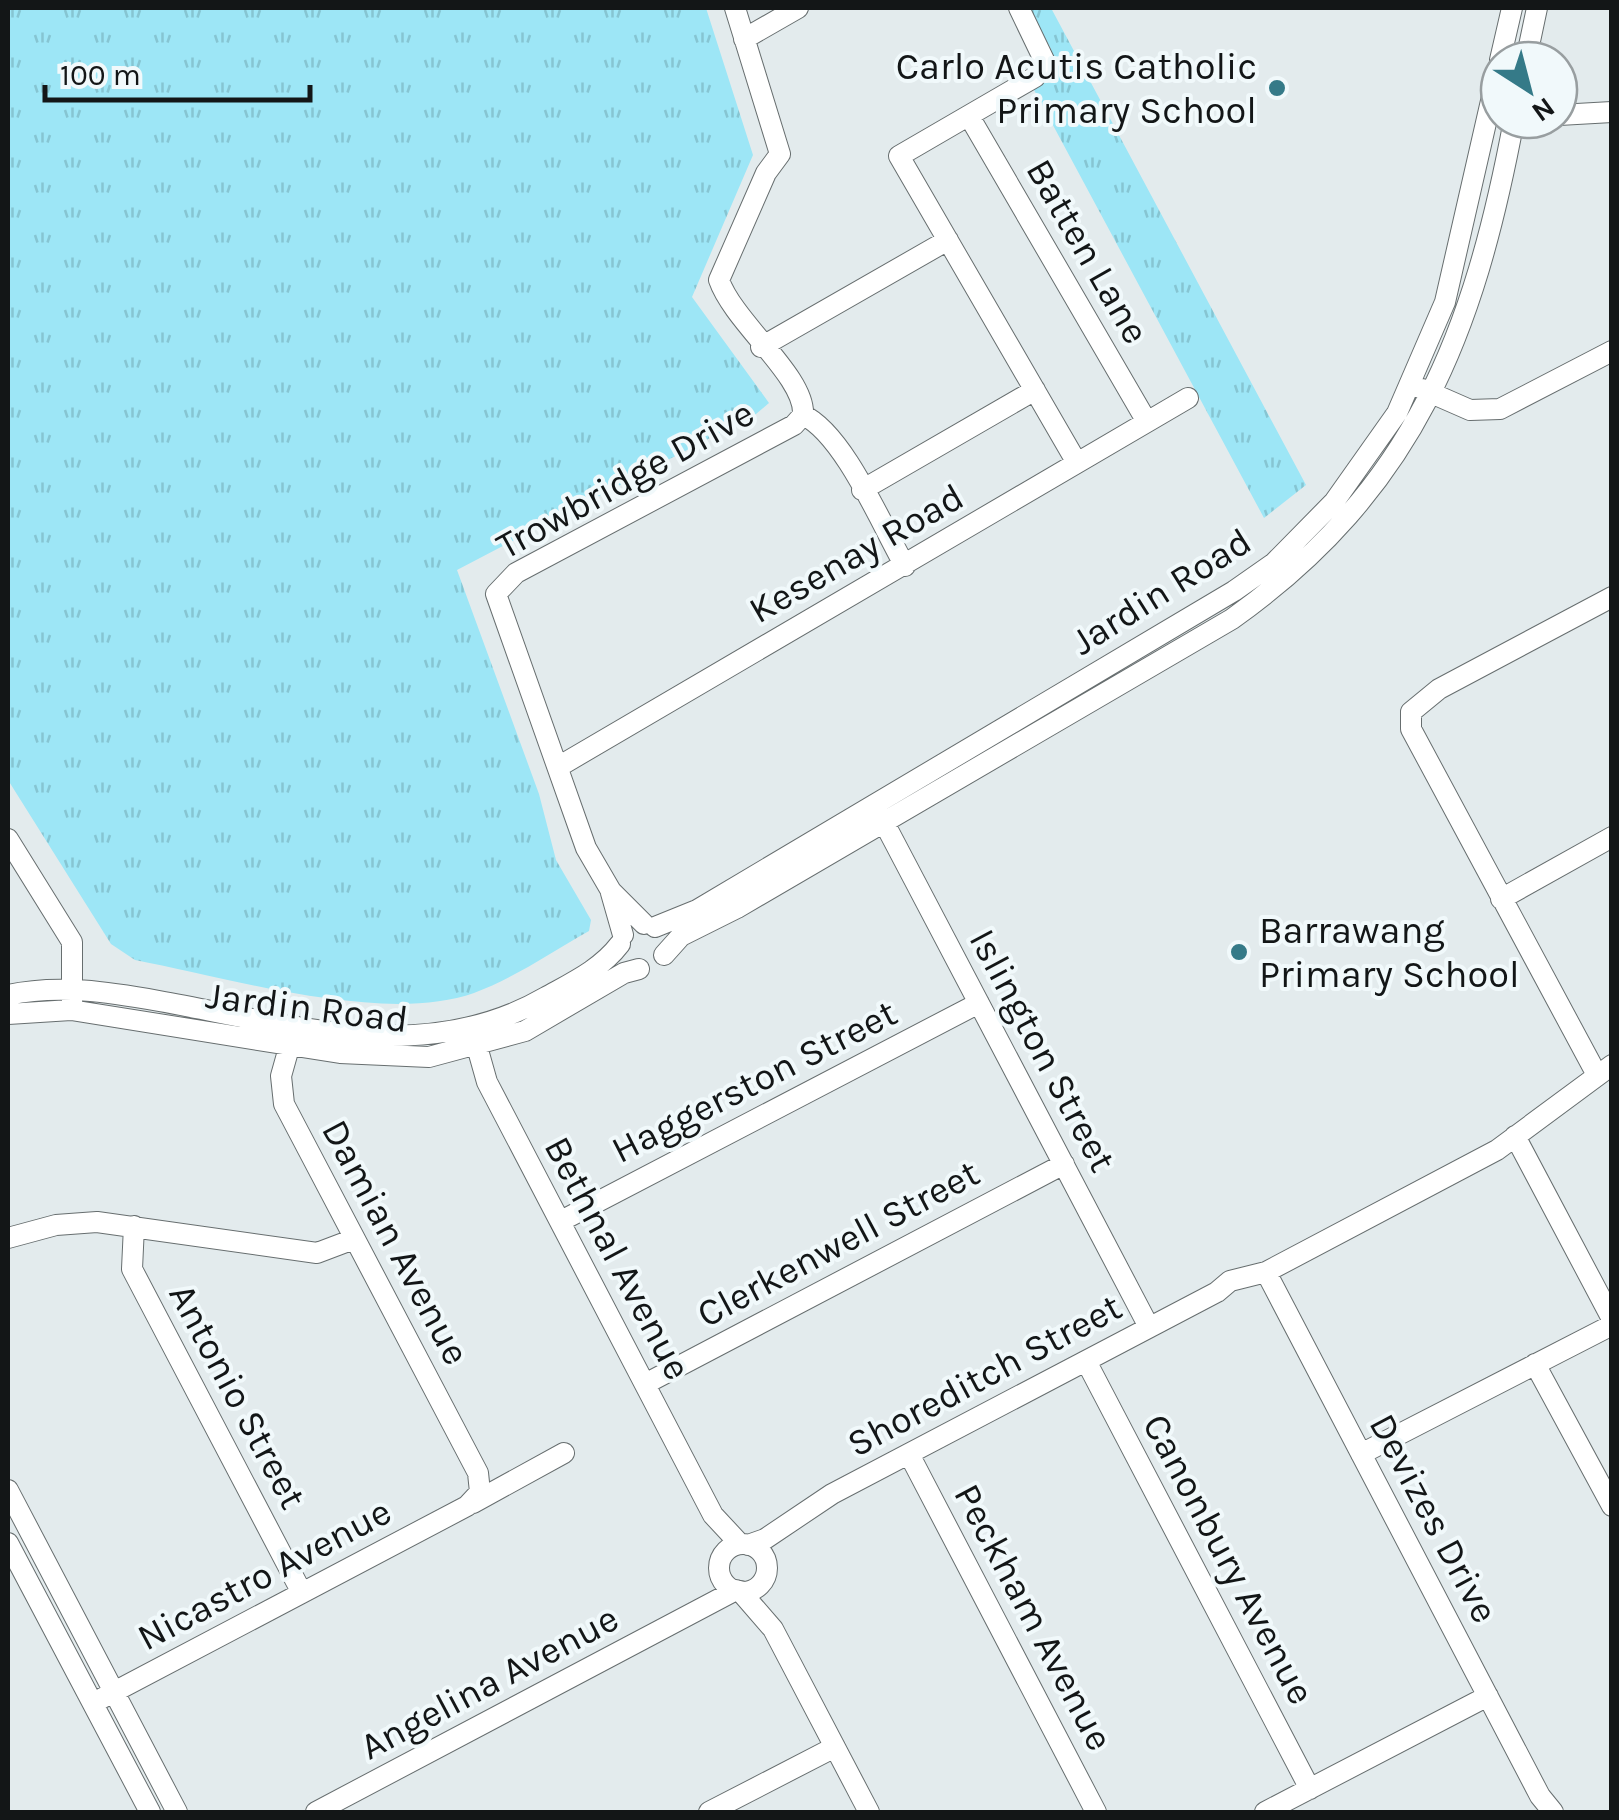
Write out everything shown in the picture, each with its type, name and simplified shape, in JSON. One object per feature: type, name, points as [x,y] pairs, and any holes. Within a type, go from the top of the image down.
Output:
[{"type":"street","points":[[736,8],[780,154],[766,174],[719,280],[724,296],[802,395],[803,415],[821,426],[906,566]]},
{"type":"street","points":[[744,39],[798,8]]},
{"type":"street","points":[[1019,8],[1044,60],[1034,77],[899,156],[1078,463]]},
{"type":"street","name":"Jardin Road","points":[[1505,40],[1512,8]]},
{"type":"street","points":[[1530,40],[1537,8]]},
{"type":"street","points":[[1579,114],[1612,112]]},
{"type":"street","name":"Batten Lane","points":[[969,116],[1147,422]]},
{"type":"street","name":"Jardin Road","points":[[664,955],[681,936],[1274,563],[1334,502],[1397,413],[1445,302],[1486,140]]},
{"type":"street","name":"Jardin Road","points":[[649,926],[696,910],[880,814],[1232,620],[1276,588],[1355,508],[1418,425],[1467,313],[1509,140]]},
{"type":"street","points":[[761,346],[948,240]]},
{"type":"street","points":[[1410,384],[1470,410],[1500,408],[1612,351]]},
{"type":"street","points":[[862,490],[1034,390]]},
{"type":"street","name":"Kesenay Road","points":[[558,767],[1188,398]]},
{"type":"street","name":"Trowbridge Drive","points":[[649,926],[611,891],[586,848],[496,594],[516,573],[794,425],[803,415]]},
{"type":"street","points":[[1604,1070],[1502,899],[1411,729],[1411,712],[1438,689],[1612,597]]},
{"type":"street","name":"Islington Street","points":[[880,814],[1149,1327]]},
{"type":"street","points":[[1502,899],[1612,837]]},
{"type":"street","points":[[8,839],[72,942],[72,1000]]},
{"type":"street","name":"Trowbridge Drive","points":[[611,891],[621,940]]},
{"type":"street","points":[[649,926],[665,942],[664,955],[654,966],[639,970],[626,964],[621,940],[649,926]]},
{"type":"street","name":"Jardin Road","points":[[8,995],[72,1000],[292,1035],[390,1058],[428,1057],[474,1038],[586,975],[621,940]]},
{"type":"street","name":"Jardin Road","points":[[474,1038],[524,1031],[624,973],[639,970]]},
{"type":"street","name":"Jardin Road","points":[[8,1014],[72,1000]]},
{"type":"street","name":"Haggerston Street","points":[[561,1221],[979,1003]]},
{"type":"street","name":"Damian Avenue","points":[[292,1035],[280,1093],[481,1485],[468,1506]]},
{"type":"street","name":"Bethnal Avenue","points":[[474,1038],[487,1082],[713,1515],[744,1544]]},
{"type":"street","name":"Shoreditch Street","points":[[744,1544],[787,1525],[832,1494],[1217,1292],[1230,1280],[1269,1278],[1317,1246],[1470,1166],[1604,1070]]},
{"type":"street","points":[[1361,1454],[1612,1322],[1515,1136]]},
{"type":"street","name":"Clerkenwell Street","points":[[645,1384],[1064,1164]]},
{"type":"street","points":[[8,1238],[56,1225],[98,1222],[317,1254],[354,1239]]},
{"type":"street","name":"Antonio Street","points":[[134,1226],[132,1269],[302,1593]]},
{"type":"street","name":"Devizes Drive","points":[[1269,1278],[1546,1807]]},
{"type":"street","name":"Canonbury Avenue","points":[[1086,1361],[1310,1789]]},
{"type":"street","points":[[1535,1364],[1612,1506]]},
{"type":"street","name":"Nicastro Avenue","points":[[92,1703],[564,1453]]},
{"type":"street","name":"Peckham Avenue","points":[[908,1454],[1096,1812]]},
{"type":"street","points":[[8,1490],[178,1812]]},
{"type":"street","name":"Bethnal Avenue","points":[[713,1515],[719,1568]]},
{"type":"street","name":"Shoreditch Street","points":[[765,1572],[787,1525]]},
{"type":"street","points":[[8,1543],[150,1812]]},
{"type":"street","points":[[694,1613],[711,1594],[726,1550],[744,1544],[760,1552],[772,1628]]},
{"type":"street","points":[[719,1568],[772,1628],[869,1812]]},
{"type":"street","points":[[738,1591],[753,1589],[765,1572]]},
{"type":"street","name":"Angelina Avenue","points":[[316,1812],[738,1591]]},
{"type":"street","points":[[1265,1812],[1488,1696]]},
{"type":"street","points":[[709,1812],[835,1747]]},
{"type":"green space","points":[[8,8],[706,8],[753,155],[692,297],[769,403],[756,414],[457,570],[539,794],[556,860],[591,920],[589,931],[504,980],[437,1002],[396,1004],[306,995],[135,960],[111,944],[8,780]]},
{"type":"green space","points":[[1028,8],[1051,8],[1306,485],[1264,518],[1033,88],[1053,64],[1051,49]]},
{"type":"place","name":"Carlo Acutis Catholic Primary School","points":[[1277,88]]},
{"type":"place","name":"Barrawang Primary School","points":[[1239,952]]}]
